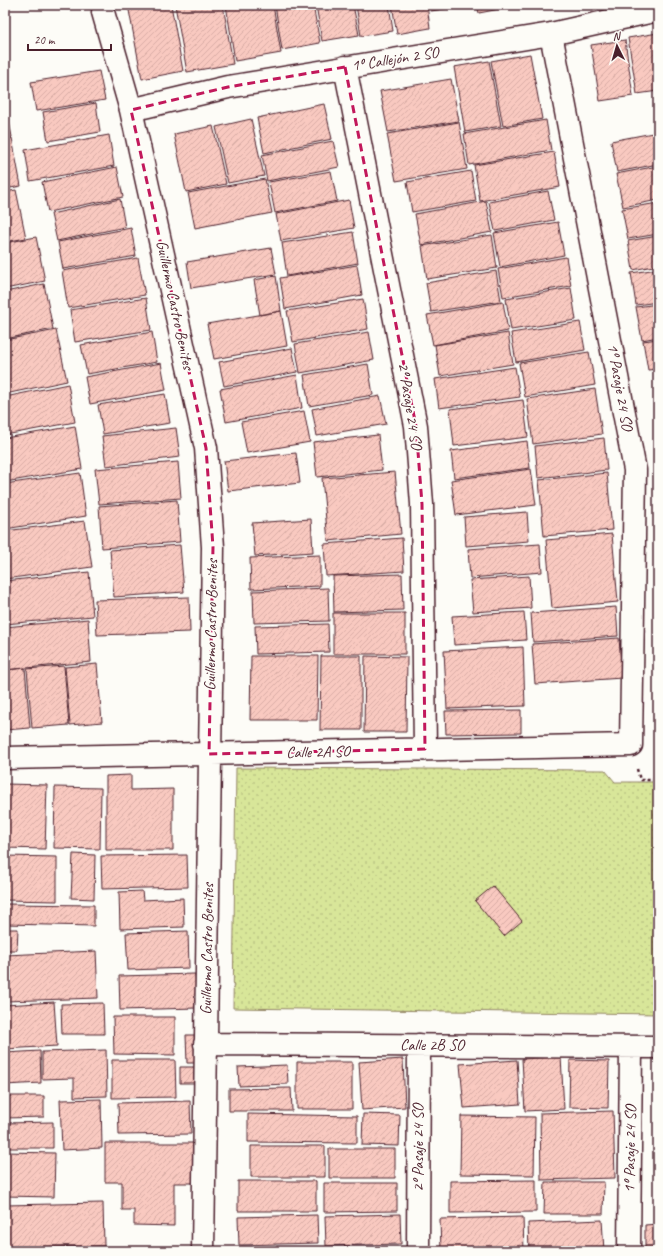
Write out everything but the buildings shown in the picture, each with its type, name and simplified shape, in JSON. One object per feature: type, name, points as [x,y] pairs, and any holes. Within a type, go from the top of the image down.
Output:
[{"type":"street","name":"1º Callejón 2 SO","points":[[132,110],[228,87],[551,34],[658,10]]},
{"type":"street","name":"Guillermo Castro Benites","points":[[103,12],[132,110],[206,448],[213,547],[205,1044],[204,1251]]},
{"type":"street","name":"1º Pasaje 24 SO","points":[[551,34],[601,285],[635,470],[631,745]]},
{"type":"street","name":"2º Pasaje 24 SO","points":[[345,67],[416,426],[422,504],[425,749]]},
{"type":"street","name":"Calle 2A SO","points":[[5,758],[631,745]]},
{"type":"street","name":"Calle 2B SO","points":[[205,1044],[658,1047]]},
{"type":"street","name":"2º Pasaje 24 SO","points":[[418,1251],[419,1045]]},
{"type":"street","name":"1º Pasaje 24 SO","points":[[629,1251],[632,1047]]},
{"type":"highlighted area","points":[[345,67],[416,426],[422,504],[425,749],[209,754],[213,547],[206,448],[131,110],[228,87]]},
{"type":"green space","points":[[236,768],[605,770],[615,782],[658,782],[658,1014],[233,1008]]}]
